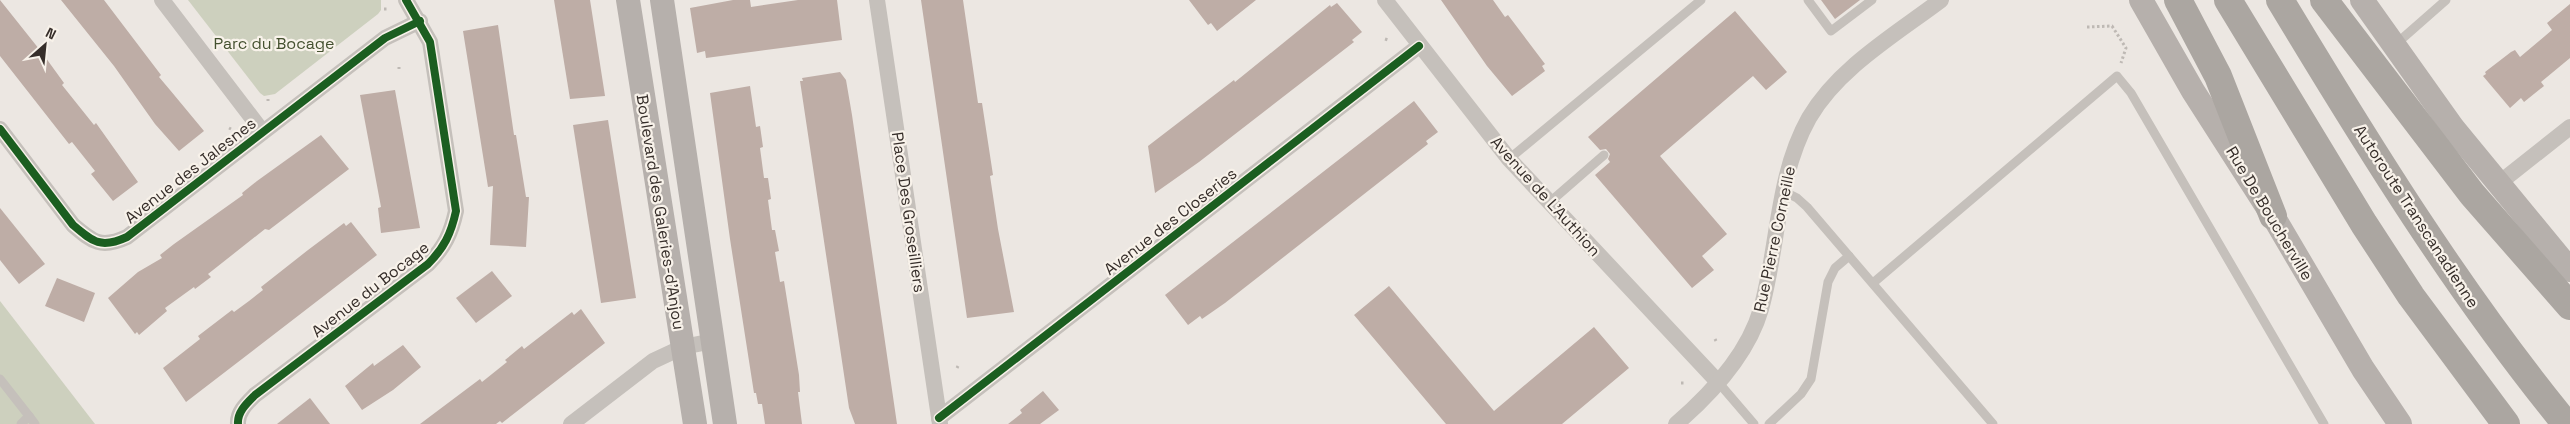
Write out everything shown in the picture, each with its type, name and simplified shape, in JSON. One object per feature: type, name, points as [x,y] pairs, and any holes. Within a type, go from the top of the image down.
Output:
[{"type":"highway","points":[[2178,0],[2218,76],[2273,216]]},
{"type":"highway","points":[[2228,0],[2364,224],[2411,296],[2506,424]]},
{"type":"highway","name":"Autoroute Transcanadienne","points":[[2280,0],[2436,248],[2522,369],[2566,424]]},
{"type":"highway","points":[[2324,0],[2472,194],[2570,306]]},
{"type":"street","points":[[162,0],[262,131]]},
{"type":"street","name":"Avenue du Bocage","points":[[238,424],[237,419],[243,408],[255,396],[428,264],[442,250],[452,231],[456,211],[430,42],[420,21],[406,0]]},
{"type":"street","name":"Boulevard des Galeries-d'Anjou","points":[[628,0],[695,424]]},
{"type":"street","name":"Boulevard des Galeries-d'Anjou","points":[[662,0],[726,424]]},
{"type":"street","name":"Place Des Groseilliers","points":[[877,0],[940,421]]},
{"type":"street","name":"Avenue de L'Authion","points":[[1385,0],[1509,159],[1718,382]]},
{"type":"street","name":"Rue Pierre Corneille","points":[[1676,424],[1699,404],[1718,382],[1742,349],[1760,310],[1783,191],[1797,141],[1810,117],[1827,94],[1860,62],[1942,0]]},
{"type":"street","name":"Rue De Boucherville","points":[[2142,0],[2194,91],[2273,216],[2359,362],[2400,424]]},
{"type":"street","points":[[2362,0],[2453,128],[2570,270]]},
{"type":"street","name":"Avenue des Jalesnes","points":[[0,129],[73,225],[86,236],[101,244],[114,243],[127,237],[384,38],[420,21]]},
{"type":"street","name":"Avenue des Closeries","points":[[940,421],[1419,46]]},
{"type":"street","points":[[2498,184],[2570,127]]},
{"type":"street","points":[[570,424],[653,361],[683,347],[713,341]]},
{"type":"lane","points":[[1509,159],[1702,0]]},
{"type":"lane","points":[[1808,0],[1831,31],[1872,0]]},
{"type":"lane","points":[[2394,46],[2446,0]]},
{"type":"lane","points":[[1873,283],[2117,76],[2131,94],[2324,424]]},
{"type":"lane","points":[[1550,202],[1604,155]]},
{"type":"lane","points":[[1783,191],[1801,201],[1993,424]]},
{"type":"lane","points":[[1769,424],[1801,394],[1811,379],[1828,282],[1835,268],[1849,256]]},
{"type":"lane","points":[[0,379],[35,424]]},
{"type":"lane","points":[[1718,382],[1754,424]]},
{"type":"lane","points":[[21,424],[29,416]]},
{"type":"path","points":[[2088,27],[2112,26],[2126,48],[2117,76]]},
{"type":"green space","name":"Parc du Bocage","points":[[188,0],[381,0],[381,10],[275,94],[264,96]]},
{"type":"green space","points":[[0,301],[95,424],[0,424]]},
{"type":"building","points":[[0,0],[43,54],[64,83],[62,85],[94,125],[96,123],[138,182],[113,201],[91,174],[95,171],[72,142],[69,144],[0,56]]},
{"type":"building","points":[[61,0],[104,0],[161,75],[159,77],[204,131],[179,151],[155,124],[114,66]]},
{"type":"building","points":[[554,0],[590,0],[605,96],[570,99]]},
{"type":"building","points":[[733,0],[750,0],[751,7],[798,0],[837,0],[842,40],[706,58],[705,51],[697,53],[690,8]]},
{"type":"building","points":[[921,0],[963,0],[978,103],[982,103],[993,175],[990,176],[998,229],[1014,312],[967,318]]},
{"type":"building","points":[[1189,0],[1256,0],[1217,31],[1211,23],[1208,25]]},
{"type":"building","points":[[1441,0],[1493,0],[1505,17],[1508,15],[1545,64],[1542,66],[1545,71],[1512,96],[1487,66]]},
{"type":"building","points":[[1821,0],[1860,0],[1835,19]]},
{"type":"building","points":[[1337,3],[1362,32],[1352,40],[1354,42],[1199,162],[1155,193],[1148,146],[1234,80],[1235,82],[1330,5],[1331,7]]},
{"type":"building","points":[[2570,4],[2570,58],[2541,82],[2544,86],[2524,102],[2521,98],[2510,108],[2483,76],[2486,74],[2485,72],[2515,50],[2520,57],[2552,30],[2547,23]]},
{"type":"building","points":[[1735,11],[1787,72],[1766,90],[1753,76],[1660,156],[1727,234],[1702,256],[1714,270],[1692,288],[1595,175],[1610,162],[1608,159],[1610,154],[1606,149],[1600,150],[1588,137]]},
{"type":"building","points":[[498,25],[514,135],[516,135],[526,197],[529,197],[526,247],[490,245],[493,186],[488,187],[463,31]]},
{"type":"building","points":[[840,72],[846,80],[852,115],[897,424],[855,424],[849,408],[800,81],[803,81],[802,78]]},
{"type":"building","points":[[750,86],[756,127],[760,126],[763,147],[760,148],[764,178],[768,178],[771,199],[768,200],[772,230],[775,230],[779,251],[775,252],[780,282],[784,281],[799,375],[800,392],[798,392],[802,424],[765,424],[762,404],[758,404],[756,393],[754,393],[730,239],[710,93]]},
{"type":"building","points":[[395,90],[420,228],[381,233],[378,208],[381,207],[360,95]]},
{"type":"building","points":[[1414,101],[1438,132],[1426,141],[1428,144],[1225,303],[1202,319],[1200,316],[1188,325],[1165,295]]},
{"type":"building","points":[[608,120],[636,298],[601,303],[573,125]]},
{"type":"building","points":[[321,135],[349,169],[269,230],[265,229],[208,274],[211,277],[165,308],[167,311],[139,335],[137,332],[135,334],[108,298],[138,272],[162,258],[160,255],[174,244],[243,195],[242,193],[257,181]]},
{"type":"building","points":[[0,208],[45,264],[19,284],[0,260]]},
{"type":"building","points":[[351,222],[377,255],[186,402],[163,368],[200,339],[198,336],[232,310],[234,312],[249,301],[263,290],[261,287],[308,250],[344,223],[346,226]]},
{"type":"building","points":[[492,271],[512,296],[476,323],[456,298]]},
{"type":"building","points":[[57,278],[95,293],[84,322],[45,306]]},
{"type":"building","points":[[1389,286],[1494,411],[1594,327],[1629,368],[1562,424],[1446,424],[1354,315]]},
{"type":"building","points":[[581,309],[605,343],[502,423],[500,421],[496,424],[420,424],[480,379],[482,382],[507,362],[505,360],[522,346],[524,349],[572,312],[574,315]]},
{"type":"building","points":[[403,345],[421,367],[393,390],[362,410],[345,386],[373,363],[374,366]]},
{"type":"building","points":[[1043,391],[1059,410],[1040,424],[1008,424],[1022,413],[1020,410]]},
{"type":"building","points":[[310,398],[330,424],[277,424]]},
{"type":"cycle path","points":[[238,424],[241,412],[255,395],[428,264],[443,246],[452,227],[456,211],[430,42],[406,0]]},
{"type":"cycle path","points":[[0,129],[73,225],[86,236],[98,242],[110,243],[118,241],[127,237],[385,38],[420,21]]},
{"type":"cycle path","points":[[939,418],[1419,46]]}]
